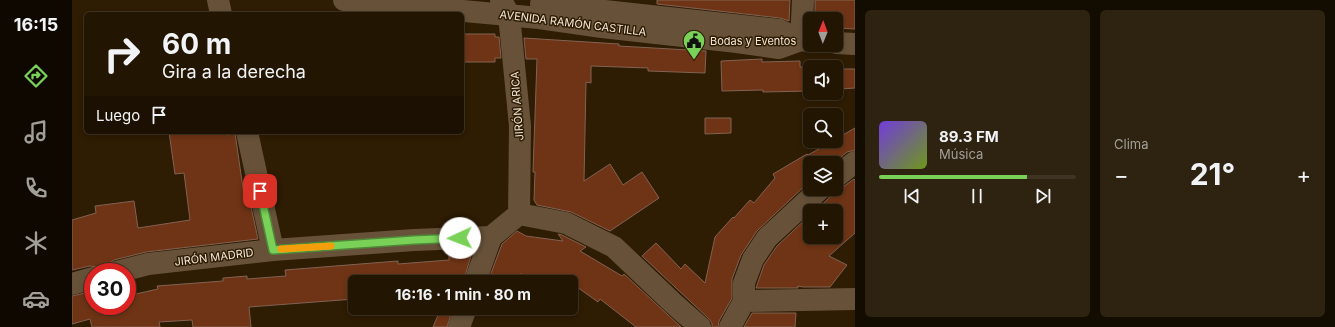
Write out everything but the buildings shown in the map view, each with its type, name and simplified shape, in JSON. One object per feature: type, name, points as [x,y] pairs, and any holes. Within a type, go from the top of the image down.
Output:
[{"type":"street","points":[[218,0],[221,12]]},
{"type":"street","name":"AVENIDA RAMÓN CASTILLA","points":[[344,0],[502,4],[779,48],[803,41]]},
{"type":"street","points":[[803,0],[804,12]]},
{"type":"street","name":"JIRÓN ARICA","points":[[502,4],[520,126],[520,214]]},
{"type":"street","points":[[843,43],[855,44]]},
{"type":"street","points":[[247,134],[273,250]]},
{"type":"street","points":[[843,171],[855,162]]},
{"type":"street","points":[[730,327],[744,301],[744,283],[753,259],[767,238],[812,196]]},
{"type":"street","points":[[477,275],[491,237],[520,214],[566,223],[614,247],[700,327]]},
{"type":"street","name":"JIRÓN MADRID","points":[[136,267],[148,264],[273,250],[414,240],[491,237]]},
{"type":"street","points":[[72,284],[84,281]]},
{"type":"street","points":[[744,301],[855,299]]},
{"type":"street","points":[[459,327],[463,315]]},
{"type":"slow traffic","points":[[281,249],[331,246]]},
{"type":"place","name":"Bodas y Eventos","points":[[694,60]]},
{"type":"route","points":[[260,191],[273,250],[460,238]]}]
